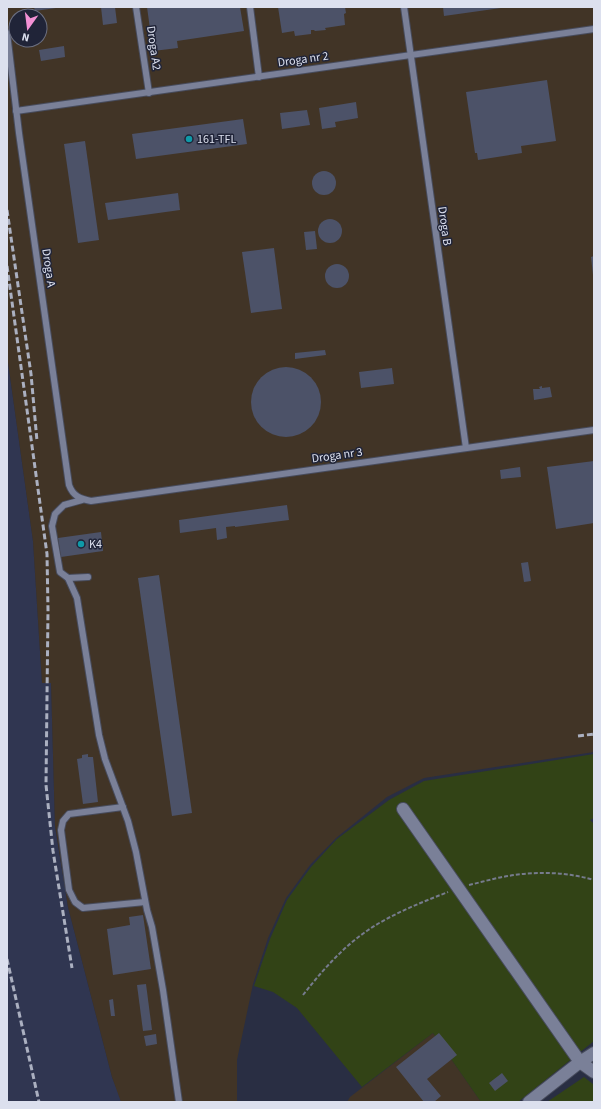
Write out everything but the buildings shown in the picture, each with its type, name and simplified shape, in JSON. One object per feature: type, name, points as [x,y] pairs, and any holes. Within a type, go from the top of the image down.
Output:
[{"type":"street","points":[[403,809],[580,1062],[594,1072]]},
{"type":"street","points":[[529,1102],[580,1062],[594,1053]]},
{"type":"lane","name":"Droga A2","points":[[136,7],[149,92]]},
{"type":"lane","points":[[250,7],[259,77]]},
{"type":"lane","name":"Droga B","points":[[404,7],[466,448]]},
{"type":"lane","name":"Droga nr 2","points":[[16,111],[594,29]]},
{"type":"lane","name":"Droga A","points":[[7,33],[16,111],[69,485],[75,496],[82,500]]},
{"type":"lane","name":"Droga nr 3","points":[[179,1102],[163,990],[152,927],[145,902],[136,852],[128,821],[105,759],[99,735],[77,598],[68,578],[60,572],[52,526],[55,514],[64,505],[82,500],[102,500],[594,430]]},
{"type":"lane","points":[[68,578],[88,577]]},
{"type":"lane","points":[[122,807],[69,814],[64,821],[61,830],[69,890],[74,902],[82,908],[145,902]]},
{"type":"path","points":[[303,995],[328,965],[348,945],[380,922],[417,904],[458,888],[508,876],[560,874],[594,880]]},
{"type":"shaded area","points":[[7,7],[594,7],[594,752],[424,778],[387,797],[336,838],[310,865],[286,898],[268,938],[253,984],[237,1060],[237,1102],[121,1102],[112,1077],[68,907],[55,826],[51,683],[42,683],[33,541],[7,355]]},
{"type":"shaded area","points":[[7,355],[33,541],[42,683],[51,682],[55,826],[68,907],[112,1077],[122,1102],[7,1102]]},
{"type":"shaded area","points":[[433,1033],[481,1102],[347,1102],[350,1097]]},
{"type":"green space","points":[[594,754],[594,818],[590,820],[594,824],[594,1041],[518,1102],[481,1102],[433,1033],[362,1087],[297,1008],[273,992],[254,986],[270,939],[287,900],[311,867],[337,839],[389,800],[424,781]]},
{"type":"green space","points":[[584,1077],[594,1085],[594,1102],[547,1102]]},
{"type":"railway","points":[[7,210],[31,374],[37,441]]},
{"type":"railway","points":[[7,266],[47,554],[48,610],[46,785],[53,851],[72,968]]},
{"type":"railway","points":[[578,736],[594,734]]},
{"type":"railway","points":[[7,959],[39,1102]]},
{"type":"place","name":"161-TFL","points":[[189,139]]},
{"type":"place","name":"K4","points":[[81,544]]}]
